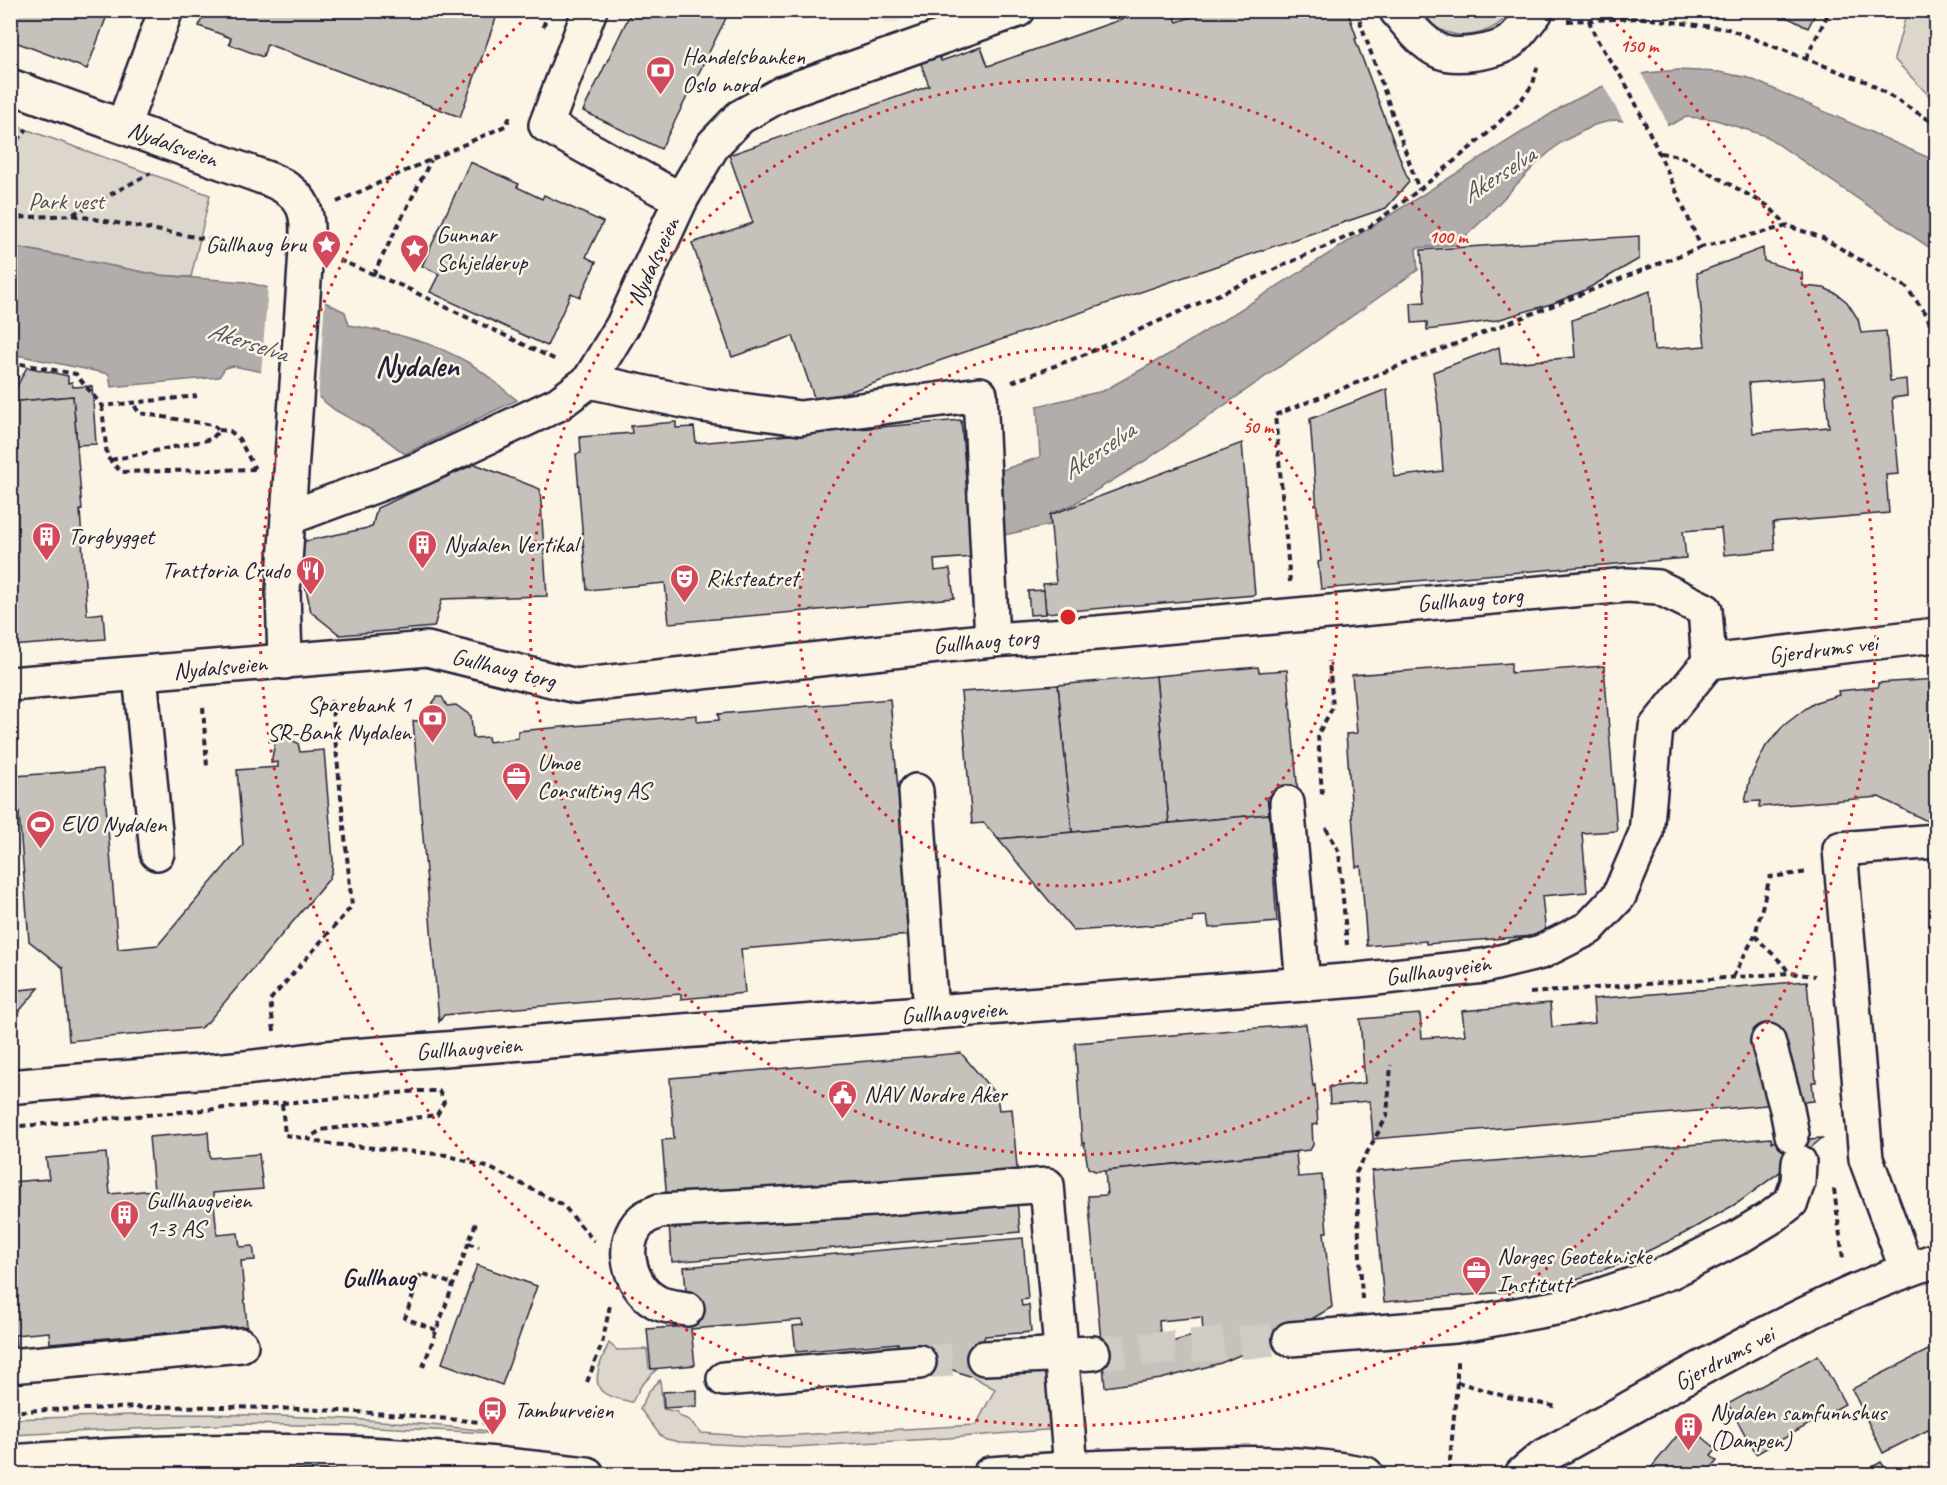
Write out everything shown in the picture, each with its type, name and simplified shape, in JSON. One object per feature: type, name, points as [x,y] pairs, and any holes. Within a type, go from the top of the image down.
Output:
[{"type":"street","points":[[123,126],[166,10]]},
{"type":"street","points":[[590,10],[546,125],[681,199]]},
{"type":"street","name":"Nydalsveien","points":[[288,518],[420,469],[558,404],[589,381],[623,325],[681,199],[713,145],[740,117],[783,93],[1018,10]]},
{"type":"street","points":[[1396,10],[1415,34],[1441,52],[1461,54],[1490,51],[1510,42],[1535,12]]},
{"type":"street","name":"Nydalsveien","points":[[10,86],[285,186],[297,196],[304,208],[307,226],[283,591],[285,662],[10,684]]},
{"type":"street","points":[[589,381],[703,405],[800,417],[980,394],[992,640]]},
{"type":"street","name":"Gullhaug torg","points":[[285,662],[427,649],[576,686],[992,640],[1097,633],[1627,585],[1658,587],[1705,610],[1709,662]]},
{"type":"street","name":"Gjerdrums vei","points":[[1709,662],[1936,635]]},
{"type":"street","name":"Gullhaugveien","points":[[10,1087],[85,1079],[278,1066],[325,1059],[1303,984],[1484,966],[1541,952],[1589,928],[1619,896],[1646,833],[1656,727],[1709,662]]},
{"type":"street","points":[[140,674],[157,852]]},
{"type":"street","points":[[916,791],[931,1013]]},
{"type":"street","points":[[1287,803],[1303,984]]},
{"type":"street","points":[[1922,1265],[1866,1159],[1840,849],[1936,841]]},
{"type":"street","points":[[1290,1339],[1455,1326],[1572,1305],[1670,1272],[1737,1238],[1773,1216],[1791,1202],[1798,1182],[1795,1148],[1787,1109],[1768,1041]]},
{"type":"street","points":[[687,1309],[658,1303],[646,1294],[634,1276],[627,1245],[633,1231],[643,1218],[659,1211],[873,1199],[1047,1185],[1078,1354],[1071,1468]]},
{"type":"street","name":"Gjerdrums vei","points":[[1522,1474],[1541,1458],[1735,1350],[1857,1289],[1922,1265]]},
{"type":"street","points":[[10,1366],[241,1345]]},
{"type":"street","points":[[984,1358],[1078,1354]]},
{"type":"street","points":[[724,1379],[919,1362]]},
{"type":"street","points":[[10,1462],[107,1456],[309,1452],[447,1467],[588,1474]]},
{"type":"street","points":[[990,1474],[1071,1468],[1261,1463],[1309,1464],[1366,1474]]},
{"type":"path","points":[[541,31],[549,10]]},
{"type":"path","points":[[1356,10],[1419,190]]},
{"type":"path","points":[[1806,58],[1830,10]]},
{"type":"path","points":[[980,394],[1081,356],[1369,227],[1487,135],[1518,104],[1533,84],[1539,59],[1540,39],[1535,12]]},
{"type":"path","points":[[1535,12],[1558,21],[1643,18],[1728,29],[1867,82],[1936,124]]},
{"type":"path","points":[[1589,20],[1594,36],[1628,88],[1660,153],[1701,247]]},
{"type":"path","points":[[330,205],[507,125],[511,115]]},
{"type":"path","points":[[10,148],[34,122]]},
{"type":"path","points":[[1660,153],[1680,156],[1768,206],[1788,226],[1823,238],[1906,287],[1927,315],[1936,343]]},
{"type":"path","points":[[373,275],[431,159]]},
{"type":"path","points":[[72,215],[160,169]]},
{"type":"path","points":[[10,218],[72,215],[283,253],[306,260],[326,255],[411,290],[561,363],[589,381]]},
{"type":"path","points":[[1293,615],[1275,415],[1701,247],[1788,226]]},
{"type":"path","points":[[10,362],[76,374],[102,406],[107,457],[120,472],[261,470]]},
{"type":"path","points":[[102,406],[197,396]]},
{"type":"path","points":[[133,403],[139,413],[213,425],[219,430],[230,430],[239,439],[255,470]]},
{"type":"path","points":[[110,461],[212,439],[219,430]]},
{"type":"path","points":[[1322,800],[1318,734],[1333,707],[1329,661]]},
{"type":"path","points":[[274,1035],[270,1000],[352,906],[331,698]]},
{"type":"path","points":[[203,707],[207,767]]},
{"type":"path","points":[[1324,823],[1339,852],[1347,956]]},
{"type":"path","points":[[1732,977],[1755,935],[1770,877],[1799,873]]},
{"type":"path","points":[[1755,935],[1765,949],[1784,965],[1789,973]]},
{"type":"path","points":[[1521,994],[1789,973],[1817,976]]},
{"type":"path","points":[[1364,1332],[1356,1173],[1387,1116],[1391,1065]]},
{"type":"path","points":[[10,1127],[419,1091],[439,1091],[444,1102],[437,1115],[321,1130],[308,1139]]},
{"type":"path","points":[[282,1104],[285,1135],[322,1143],[446,1155],[490,1168],[563,1205],[597,1245]]},
{"type":"path","points":[[1834,1181],[1843,1259]]},
{"type":"path","points":[[423,1366],[477,1220]]},
{"type":"path","points":[[468,1243],[479,1247]]},
{"type":"path","points":[[436,1330],[405,1318],[421,1273],[453,1284]]},
{"type":"path","points":[[587,1382],[602,1344],[610,1304]]},
{"type":"path","points":[[1449,1472],[1457,1382],[1508,1397],[1558,1407]]},
{"type":"path","points":[[10,1412],[40,1409],[251,1407],[398,1413],[490,1423]]},
{"type":"shaded area","points":[[882,10],[927,11],[885,25],[880,15]]},
{"type":"green space","points":[[1418,11],[1511,11],[1505,19],[1488,30],[1459,35],[1439,29]]},
{"type":"green space","points":[[1907,11],[1936,11],[1936,103],[1894,59]]},
{"type":"green space","name":"Park vest","points":[[11,124],[210,195],[191,277],[158,275],[11,246]]},
{"type":"green space","points":[[609,1343],[617,1350],[647,1349],[649,1368],[657,1369],[641,1386],[632,1402],[617,1399],[600,1389],[597,1376]]},
{"type":"green space","points":[[1038,1364],[1050,1370],[1057,1429],[792,1447],[754,1446],[680,1442],[666,1439],[660,1435],[640,1409],[649,1391],[660,1380],[663,1409],[677,1412],[679,1416],[689,1420],[701,1433],[761,1437],[976,1425],[995,1389],[970,1375],[970,1371]]},
{"type":"green space","points":[[163,1414],[366,1420],[488,1431],[488,1433],[359,1426],[237,1424],[11,1435],[11,1419]]},
{"type":"water","name":"Akerselva","points":[[1679,70],[1719,72],[1749,78],[1936,161],[1936,252],[1766,136],[1713,119],[1686,117],[1672,124],[1659,125],[1614,120],[1594,125],[1560,143],[1537,163],[1456,245],[1416,248],[1418,270],[1146,460],[1072,505],[1050,514],[1050,525],[1004,535],[1002,470],[1040,457],[1037,406],[1103,391],[1171,353],[1565,105],[1601,87],[1646,73]]},
{"type":"water","name":"Akerselva","points":[[10,246],[158,275],[246,282],[327,303],[345,312],[349,325],[411,338],[455,355],[481,371],[517,400],[405,454],[380,435],[335,410],[312,392],[278,375],[233,366],[225,368],[219,377],[111,387],[109,374],[11,354]]},
{"type":"pier","points":[[1640,71],[1668,127],[1625,124],[1602,83]]},
{"type":"pier","name":"Gullhaug bru","points":[[268,285],[325,299],[318,400],[290,383],[261,374]]},
{"type":"building","points":[[10,10],[109,10],[87,69],[10,40]]},
{"type":"building","points":[[205,10],[499,10],[460,117],[267,44],[263,57],[229,44],[231,38],[199,26]]},
{"type":"building","points":[[632,10],[730,10],[661,149],[583,111]]},
{"type":"building","points":[[1148,10],[1172,10],[1177,22],[1211,10],[1347,10],[1357,38],[1355,39],[1409,182],[1386,208],[816,403],[793,336],[732,357],[692,243],[753,223],[729,155],[929,86],[920,61],[939,55],[941,61],[981,47],[988,66]]},
{"type":"building","points":[[1773,10],[1817,10],[1808,28]]},
{"type":"building","points":[[470,162],[519,184],[517,187],[542,199],[544,195],[603,222],[586,257],[596,262],[580,297],[571,293],[547,346],[430,292],[439,274],[422,266]]},
{"type":"building","points":[[1639,236],[1639,259],[1585,290],[1554,303],[1497,320],[1457,326],[1427,330],[1427,322],[1412,323],[1411,303],[1425,302],[1421,250]]},
{"type":"building","points":[[1763,248],[1764,261],[1802,273],[1803,286],[1824,288],[1847,302],[1858,319],[1861,333],[1886,331],[1890,381],[1906,379],[1907,396],[1892,398],[1899,474],[1886,475],[1889,513],[1773,523],[1775,550],[1724,555],[1721,528],[1683,531],[1686,558],[1321,589],[1318,562],[1321,561],[1310,419],[1387,389],[1394,477],[1443,471],[1433,372],[1499,347],[1501,364],[1575,357],[1572,320],[1650,291],[1654,350],[1705,346],[1697,273]],"holes":[[[1824,378],[1829,427],[1753,433],[1749,383]]]},
{"type":"building","points":[[27,367],[68,376],[68,383],[72,382],[73,387],[92,386],[96,444],[77,445],[73,396],[10,402],[10,393],[14,392]]},
{"type":"building","points":[[10,371],[19,376],[10,391]]},
{"type":"building","name":"Torgbygget","points":[[73,396],[87,615],[103,613],[105,639],[10,646],[10,402]]},
{"type":"building","points":[[961,420],[973,557],[934,560],[935,571],[950,569],[954,598],[669,623],[665,583],[587,590],[576,454],[581,453],[580,437],[632,433],[631,426],[676,422],[676,428],[694,427],[696,443]]},
{"type":"building","points":[[1242,443],[1255,595],[1046,613],[1043,584],[1056,583],[1050,515]]},
{"type":"building","name":"Nydalen Vertikal","points":[[475,464],[540,489],[547,596],[442,599],[434,627],[340,635],[311,612],[296,543],[372,527],[377,508]]},
{"type":"building","points":[[1044,590],[1046,614],[1030,615],[1028,591]]},
{"type":"building","points":[[1511,663],[1511,673],[1604,666],[1617,831],[1582,833],[1587,892],[1542,896],[1546,935],[1367,946],[1361,866],[1356,867],[1346,734],[1357,733],[1352,675]]},
{"type":"building","points":[[1258,667],[1259,672],[1287,670],[1298,794],[1267,797],[1269,814],[1169,823],[1156,676]]},
{"type":"building","points":[[1156,676],[1169,823],[1072,832],[1058,685]]},
{"type":"building","points":[[1936,679],[1936,823],[1933,824],[1879,797],[1759,807],[1760,801],[1745,802],[1750,778],[1766,746],[1783,726],[1805,709],[1816,702],[1839,695],[1838,691],[1878,687],[1878,683]]},
{"type":"building","points":[[1058,685],[1072,832],[998,839],[984,823],[972,824],[961,692]]},
{"type":"building","points":[[437,697],[442,697],[447,706],[456,705],[471,716],[473,738],[488,737],[489,742],[518,738],[518,731],[697,715],[697,722],[719,720],[718,714],[890,699],[911,935],[741,949],[745,993],[681,999],[681,994],[494,1010],[444,1015],[439,1022],[413,721],[433,720],[432,704]]},
{"type":"building","points":[[283,737],[298,743],[300,752],[324,750],[333,861],[329,879],[207,1023],[200,1028],[69,1041],[63,968],[29,941],[16,776],[103,769],[118,949],[158,945],[243,845],[237,770],[278,767],[278,762],[271,763],[275,743]]},
{"type":"building","points":[[1269,814],[1277,922],[1209,928],[1207,916],[1193,917],[1193,922],[1074,931],[998,839]]},
{"type":"building","points":[[1807,981],[1816,1082],[1812,1082],[1814,1101],[1373,1139],[1370,1101],[1330,1104],[1329,1087],[1365,1083],[1360,1019],[1420,1014],[1422,1038],[1465,1035],[1462,1011],[1550,1003],[1552,1027],[1595,1023],[1593,999]]},
{"type":"building","points":[[39,988],[10,1022],[10,991]]},
{"type":"building","points":[[1306,1024],[1318,1124],[1312,1125],[1313,1145],[1310,1150],[1105,1171],[1088,1168],[1084,1143],[1082,1144],[1075,1043]]},
{"type":"building","points":[[961,1053],[997,1096],[999,1110],[1012,1109],[1020,1232],[672,1262],[662,1140],[674,1139],[670,1078]]},
{"type":"building","name":"Gullhaugveien 1-3 AS","points":[[208,1132],[210,1158],[259,1154],[263,1189],[213,1193],[217,1235],[238,1233],[240,1247],[253,1246],[255,1260],[241,1261],[247,1326],[50,1343],[49,1332],[15,1335],[16,1346],[10,1346],[10,1182],[49,1179],[46,1158],[106,1153],[110,1194],[154,1190],[149,1137]]},
{"type":"building","points":[[1771,1138],[1772,1142],[1822,1138],[1739,1202],[1685,1233],[1623,1263],[1565,1283],[1530,1290],[1384,1302],[1372,1171]]},
{"type":"building","points":[[1296,1152],[1298,1177],[1322,1175],[1327,1232],[1324,1232],[1332,1307],[1278,1339],[1221,1363],[1161,1379],[1105,1387],[1088,1196],[1107,1195],[1105,1171]],"holes":[[[1202,1317],[1203,1333],[1161,1345],[1159,1321]]]},
{"type":"building","points":[[1023,1238],[1028,1299],[1021,1300],[1022,1306],[1029,1305],[1031,1332],[985,1336],[969,1376],[896,1349],[898,1343],[796,1352],[793,1326],[803,1325],[802,1320],[691,1329],[695,1365],[651,1369],[647,1329],[689,1326],[684,1267]]},
{"type":"building","points":[[477,1265],[537,1286],[502,1385],[442,1363]]},
{"type":"building","points":[[1936,1346],[1936,1426],[1883,1453],[1852,1389]]},
{"type":"building","points":[[1818,1355],[1845,1404],[1756,1454],[1728,1404]]},
{"type":"building","points":[[697,1390],[697,1406],[664,1408],[663,1392]]},
{"type":"building","name":"Nydalen samfunnshus (Dampen)","points":[[1692,1429],[1717,1449],[1711,1456],[1717,1461],[1706,1474],[1646,1474],[1681,1431],[1687,1436]]},
{"type":"building","points":[[1881,1462],[1889,1474],[1860,1474]]},
{"type":"tunnel","points":[[1093,1353],[1290,1339]]},
{"type":"tunnel","points":[[919,1362],[984,1358]]},
{"type":"place","name":"Handelsbanken Oslo nord","points":[[661,96]]},
{"type":"place","name":"Gullhaug bru","points":[[327,270]]},
{"type":"place","name":"Gunnar Schjelderup","points":[[415,274]]},
{"type":"place","name":"Torgbygget","points":[[47,562]]},
{"type":"place","name":"Nydalen Vertikal","points":[[423,570]]},
{"type":"place","name":"Trattoria Crudo","points":[[311,596]]},
{"type":"place","name":"Riksteatret","points":[[685,604]]},
{"type":"place","name":"Sparebank 1 SR-Bank Nydalen","points":[[432,744]]},
{"type":"place","name":"Umoe Consulting AS","points":[[516,802]]},
{"type":"place","name":"EVO Nydalen","points":[[40,850]]},
{"type":"place","name":"NAV Nordre Aker","points":[[843,1120]]},
{"type":"place","name":"Gullhaugveien 1-3 AS","points":[[125,1240]]},
{"type":"place","name":"Norges Geotekniske Institutt","points":[[1476,1296]]},
{"type":"place","name":"Tamburveien","points":[[493,1436]]},
{"type":"place","name":"Nydalen samfunnshus (Dampen)","points":[[1689,1452]]},
{"type":"district","name":"Nydalen","points":[[417,366]]},
{"type":"district","name":"Gullhaug","points":[[379,1277]]}]
